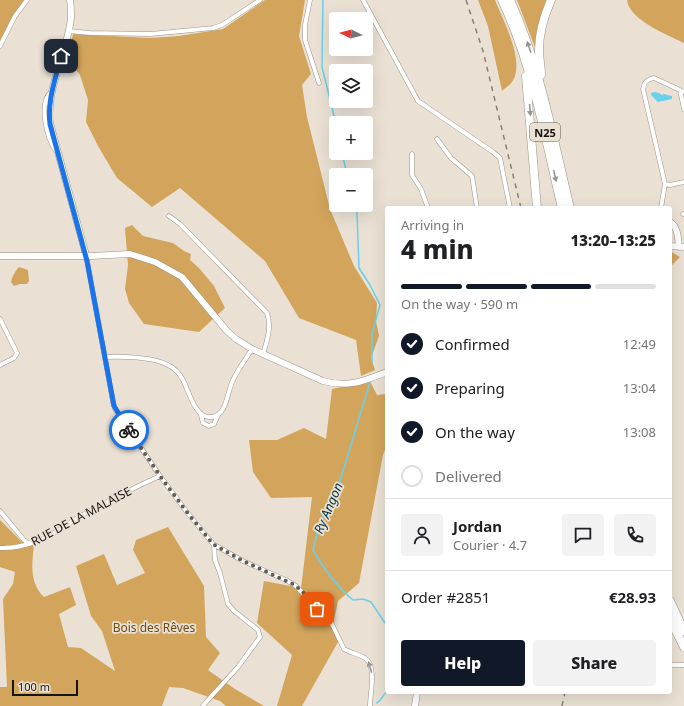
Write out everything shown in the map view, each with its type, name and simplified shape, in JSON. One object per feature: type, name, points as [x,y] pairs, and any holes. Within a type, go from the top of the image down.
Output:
[{"type":"highway","name":"N25","points":[[502,0],[516,31],[525,57],[539,107],[562,206]]},
{"type":"highway","name":"N25","points":[[510,0],[523,31],[541,84],[570,206]]},
{"type":"highway","points":[[541,84],[540,36],[551,0]]},
{"type":"highway","points":[[525,57],[524,69],[529,103],[537,206]]},
{"type":"highway","points":[[568,199],[574,206]]},
{"type":"highway","points":[[672,605],[684,632]]},
{"type":"highway","points":[[672,623],[684,647]]},
{"type":"street","points":[[0,46],[15,16],[27,0]]},
{"type":"street","points":[[70,0],[71,19],[52,91],[49,113],[50,124],[86,255],[114,407],[160,476],[214,545],[243,561],[286,580],[302,591],[332,624],[344,649],[363,657],[369,663],[372,672],[370,706]]},
{"type":"street","points":[[68,31],[90,33],[151,34],[213,28],[222,25],[260,0]]},
{"type":"street","points":[[310,0],[305,25],[305,40],[319,83]]},
{"type":"street","points":[[363,0],[418,101],[500,158],[510,206]]},
{"type":"street","points":[[661,206],[665,184],[643,89],[646,80],[654,78],[682,91],[684,108]]},
{"type":"street","points":[[437,139],[451,158],[472,176],[477,206]]},
{"type":"street","points":[[412,154],[412,175],[421,189],[427,206]]},
{"type":"street","points":[[665,184],[670,185],[684,182]]},
{"type":"street","points":[[168,216],[180,224],[267,313],[270,324],[263,354]]},
{"type":"street","points":[[673,227],[677,232],[681,247]]},
{"type":"street","points":[[0,256],[130,254],[154,262],[182,276],[227,331],[236,340],[252,349],[328,382],[347,384],[367,380],[385,373]]},
{"type":"street","points":[[0,319],[17,353],[14,358],[0,365]]},
{"type":"street","points":[[105,358],[149,359],[168,365],[181,376],[196,409],[201,415],[204,423],[209,426],[214,424],[223,408],[233,380],[252,349]]},
{"type":"street","points":[[201,415],[209,417],[218,415]]},
{"type":"street","name":"RUE DE LA MALAISE","points":[[0,548],[29,544],[64,528],[78,517],[160,476]]},
{"type":"street","points":[[0,511],[29,544]]},
{"type":"street","points":[[203,706],[238,667],[260,637],[258,630],[234,611],[228,604],[215,560],[214,545]]},
{"type":"street","points":[[672,665],[684,665]]},
{"type":"street","points":[[415,706],[417,694]]},
{"type":"green space","points":[[0,0],[24,0],[0,40]]},
{"type":"green space","points":[[265,0],[305,0],[299,36],[311,74],[302,85],[307,117],[329,205],[329,212],[331,212],[354,266],[377,303],[376,321],[379,336],[371,358],[375,370],[361,376],[356,340],[299,318],[265,261],[180,188],[152,207],[117,178],[86,122],[88,100],[80,75],[67,58],[73,34],[150,38],[179,36],[223,29]]},
{"type":"green space","points":[[478,0],[495,0],[512,41],[515,53],[516,74],[510,85],[502,91],[488,26]]},
{"type":"green space","points":[[517,0],[548,0],[536,50]]},
{"type":"green space","points":[[627,0],[684,0],[684,43],[650,26],[634,14],[629,7]]},
{"type":"green space","points":[[132,225],[143,236],[173,243],[191,254],[190,260],[214,286],[225,308],[199,332],[144,324],[129,303],[125,289],[128,265],[125,228]]},
{"type":"green space","points":[[672,252],[680,257],[672,265]]},
{"type":"green space","points":[[19,267],[28,270],[29,281],[27,284],[14,286],[11,280]]},
{"type":"green space","points":[[370,381],[377,395],[385,394],[385,450],[359,583],[338,601],[333,625],[338,642],[302,706],[277,706],[292,655],[257,623],[264,581],[301,588],[312,497],[271,498],[253,472],[249,440],[277,440],[304,428],[326,439],[332,389]]},
{"type":"green space","name":"Bois des Rêves","points":[[0,520],[21,541],[34,545],[32,566],[34,579],[36,586],[44,597],[70,587],[76,605],[59,614],[68,647],[81,648],[115,671],[102,631],[91,616],[76,566],[104,554],[117,585],[145,573],[133,550],[136,540],[168,527],[204,586],[206,637],[220,653],[208,670],[235,689],[264,706],[226,706],[220,701],[183,688],[169,687],[162,706],[0,706],[0,687],[7,687],[3,599],[13,584],[15,572],[0,567]]},
{"type":"water","points":[[655,92],[662,95],[672,96],[672,99],[658,102],[651,95],[651,93]]},
{"type":"waterway","name":"Ry Angon","points":[[323,0],[322,67],[334,116]]},
{"type":"waterway","name":"Ry Angon","points":[[344,160],[345,168]]},
{"type":"waterway","name":"Ry Angon","points":[[357,212],[359,268],[380,305],[372,334],[372,363]]},
{"type":"waterway","name":"Ry Angon","points":[[370,382],[337,491],[320,522],[313,550],[341,589],[353,600],[363,599],[371,602],[385,623]]},
{"type":"waterway","name":"Ry Angon","points":[[377,703],[385,694]]},
{"type":"railway","points":[[466,0],[483,51],[521,206]]},
{"type":"railway","points":[[562,706],[565,694]]},
{"type":"way so far","points":[[129,430],[151,464],[213,544],[250,565],[293,584],[302,591],[317,609]]},
{"type":"route","points":[[61,56],[50,103],[50,124],[87,261],[114,406],[129,430]]}]
